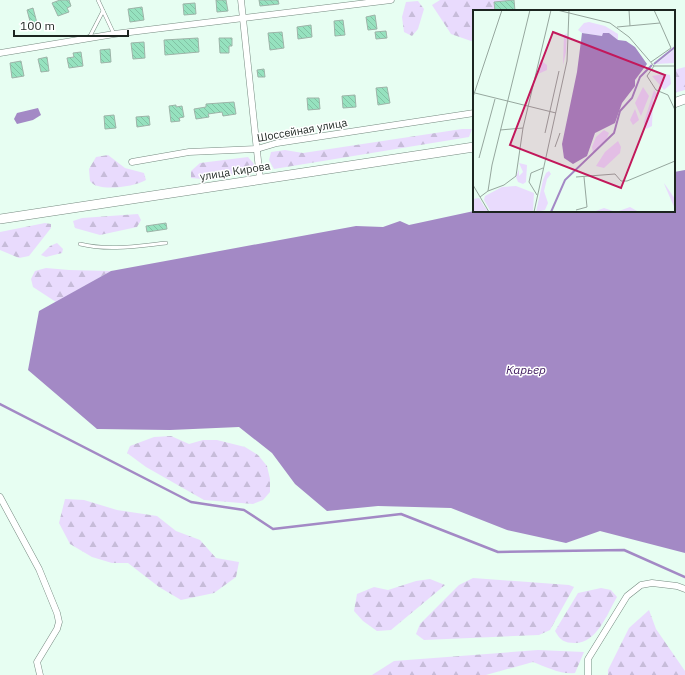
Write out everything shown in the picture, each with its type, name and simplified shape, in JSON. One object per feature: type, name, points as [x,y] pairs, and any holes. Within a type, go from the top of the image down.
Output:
[{"type":"main road","points":[[675,103],[685,99]]},
{"type":"main road","name":"улица Кирова","points":[[0,219],[473,146]]},
{"type":"street","points":[[242,0],[260,179]]},
{"type":"street","points":[[0,53],[114,34],[391,0]]},
{"type":"street","name":"Шоссейная улица","points":[[132,162],[189,152],[257,149],[278,143],[473,113]]},
{"type":"street","points":[[0,497],[39,569],[57,613],[59,622],[57,629],[37,662],[40,675]]},
{"type":"street","points":[[588,675],[588,659],[627,596],[641,585],[652,583],[677,586],[685,589]]},
{"type":"lane","points":[[98,0],[114,34]]},
{"type":"lane","points":[[88,38],[103,11]]},
{"type":"lane","points":[[80,244],[99,248],[111,248],[166,243]]},
{"type":"green space","points":[[440,0],[508,0],[505,3],[504,10],[473,10],[473,41],[451,34],[432,5]]},
{"type":"green space","points":[[418,1],[424,9],[418,29],[412,36],[404,32],[402,17],[406,2]]},
{"type":"green space","points":[[685,67],[685,90],[675,93],[675,70]]},
{"type":"green space","points":[[462,129],[472,129],[469,137],[274,169],[269,160],[271,152],[285,150],[303,153]]},
{"type":"green space","points":[[108,155],[125,168],[144,173],[146,180],[123,187],[109,188],[95,185],[90,181],[89,169],[96,157]]},
{"type":"green space","points":[[248,157],[254,164],[248,172],[203,179],[191,178],[191,171],[200,163]]},
{"type":"green space","points":[[138,214],[141,220],[137,227],[100,235],[75,228],[73,221],[82,218]]},
{"type":"green space","points":[[45,223],[51,224],[51,228],[29,256],[19,258],[0,250],[0,232]]},
{"type":"green space","points":[[57,243],[63,249],[62,253],[46,257],[41,255],[50,246]]},
{"type":"green space","points":[[46,268],[111,271],[56,302],[33,287],[31,279],[35,271]]},
{"type":"green space","points":[[171,436],[189,444],[203,440],[217,440],[245,447],[258,455],[267,466],[270,479],[270,492],[263,500],[253,504],[204,500],[146,467],[127,453],[130,446],[154,437]]},
{"type":"green space","points":[[65,499],[84,500],[117,510],[157,516],[176,531],[200,540],[216,558],[239,562],[236,577],[214,593],[181,600],[159,587],[128,563],[112,563],[92,557],[70,544],[59,523]]},
{"type":"green space","points":[[473,578],[569,585],[574,587],[550,630],[539,635],[424,640],[416,634],[420,624],[459,585]]},
{"type":"green space","points":[[430,579],[445,585],[391,630],[377,631],[363,621],[354,611],[357,594],[374,587],[388,590],[416,581]]},
{"type":"green space","points":[[601,588],[611,590],[617,597],[605,619],[595,633],[583,642],[565,642],[555,631],[578,593]]},
{"type":"green space","points":[[649,610],[656,629],[685,671],[685,675],[608,675],[608,670],[629,628]]},
{"type":"green space","points":[[538,650],[584,652],[575,673],[559,672],[533,662],[486,675],[372,675],[394,661]]},
{"type":"water","points":[[38,108],[41,115],[33,120],[17,124],[14,119],[17,113]]},
{"type":"water","name":"Карьер","points":[[685,170],[685,553],[600,531],[566,543],[507,530],[451,508],[378,506],[327,511],[295,484],[272,453],[239,427],[170,430],[97,429],[28,370],[39,311],[111,271],[356,226],[383,227],[400,221],[409,225],[473,211],[675,212],[675,172]]},
{"type":"building","points":[[60,0],[69,0],[71,6],[67,8],[69,12],[58,16],[52,3]]},
{"type":"building","points":[[216,0],[226,0],[228,11],[217,12]]},
{"type":"building","points":[[259,0],[278,0],[279,4],[260,6]]},
{"type":"building","points":[[514,0],[515,10],[495,10],[494,2]]},
{"type":"building","points":[[195,3],[196,14],[184,15],[183,4]]},
{"type":"building","points":[[142,7],[144,20],[130,22],[128,9]]},
{"type":"building","points":[[33,8],[37,23],[31,25],[27,10]]},
{"type":"building","points":[[375,15],[377,29],[368,30],[366,17]]},
{"type":"building","points":[[343,20],[345,35],[335,36],[334,21]]},
{"type":"building","points":[[311,25],[312,37],[298,39],[297,27]]},
{"type":"building","points":[[386,31],[387,38],[376,39],[375,32]]},
{"type":"building","points":[[282,32],[284,48],[270,50],[268,33]]},
{"type":"building","points":[[198,38],[199,52],[165,55],[164,40]]},
{"type":"building","points":[[219,38],[232,38],[232,46],[229,46],[229,53],[220,53]]},
{"type":"building","points":[[144,42],[145,58],[133,59],[131,43]]},
{"type":"building","points":[[110,49],[111,62],[101,63],[100,50]]},
{"type":"building","points":[[81,52],[83,66],[69,68],[67,58],[74,57],[73,53]]},
{"type":"building","points":[[47,57],[49,71],[41,72],[38,59]]},
{"type":"building","points":[[21,61],[24,76],[12,78],[10,63]]},
{"type":"building","points":[[264,69],[265,77],[258,77],[257,70]]},
{"type":"building","points":[[387,87],[390,103],[378,105],[376,88]]},
{"type":"building","points":[[355,95],[356,107],[343,108],[342,96]]},
{"type":"building","points":[[307,98],[319,98],[320,109],[308,110]]},
{"type":"building","points":[[234,102],[236,114],[223,116],[222,112],[208,114],[209,117],[196,119],[194,109],[206,107],[206,104]]},
{"type":"building","points":[[176,105],[176,107],[182,106],[184,117],[179,118],[180,121],[171,122],[169,106]]},
{"type":"building","points":[[114,115],[116,128],[105,129],[104,116]]},
{"type":"building","points":[[149,116],[150,125],[137,127],[136,117]]},
{"type":"building","points":[[166,223],[167,229],[147,232],[146,226]]},
{"type":"waterway","points":[[0,404],[191,502],[244,510],[273,529],[401,514],[498,552],[624,550],[685,577]]}]
